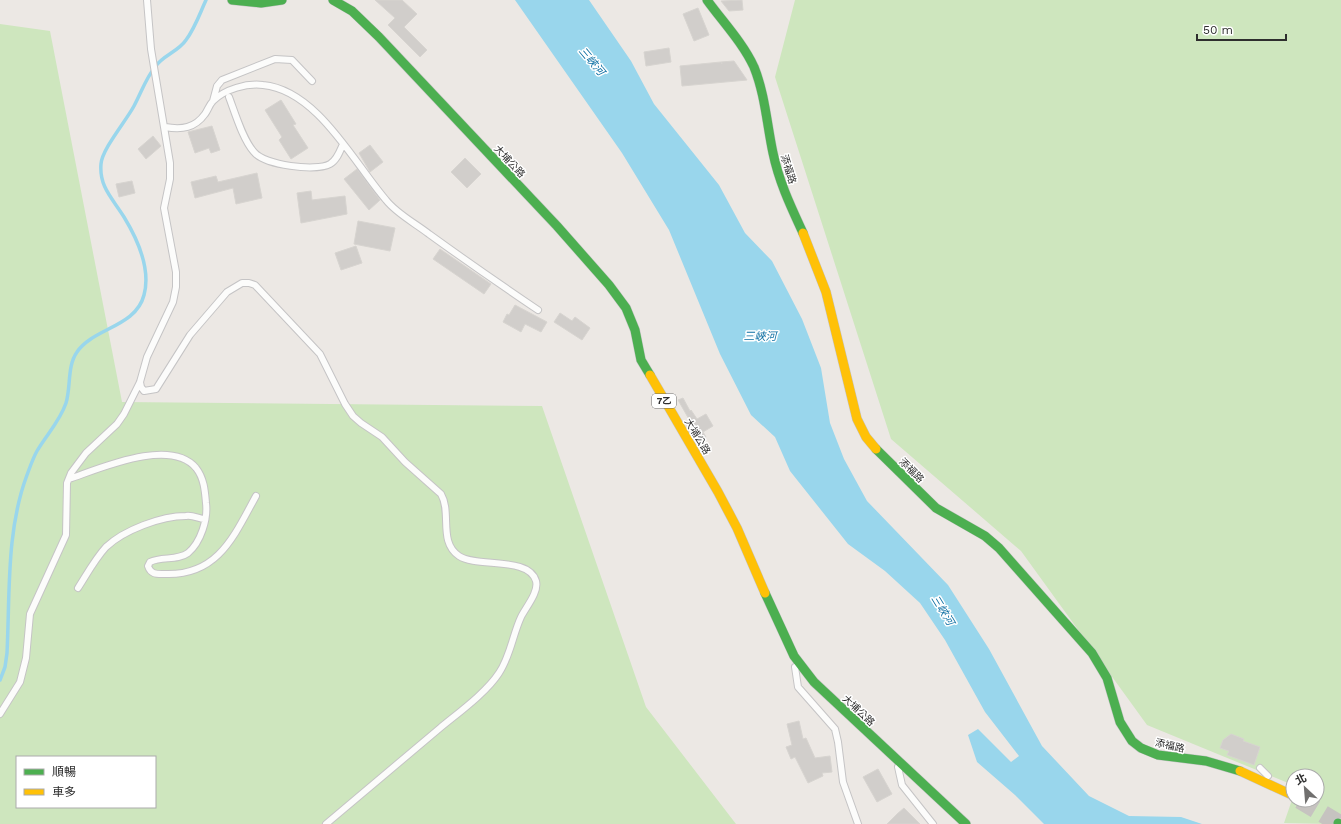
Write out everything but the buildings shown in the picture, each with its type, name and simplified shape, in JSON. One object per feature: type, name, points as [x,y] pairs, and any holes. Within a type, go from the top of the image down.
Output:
[{"type":"main road","points":[[234,1],[261,3],[282,0]]},
{"type":"main road","name":"大埔公路","points":[[333,0],[343,4],[356,14],[379,37],[557,226],[610,285],[626,308],[634,330],[641,360],[737,528],[778,626],[794,656],[814,682],[966,824]]},
{"type":"main road","name":"添福路","points":[[707,0],[748,57],[757,74],[764,100],[770,144],[780,180],[812,252],[824,288],[857,419],[866,437],[886,461],[936,508],[985,536],[1074,630],[1101,666],[1109,682],[1125,733],[1140,747],[1155,755],[1213,762],[1231,767],[1253,774],[1285,792]]},
{"type":"lane","points":[[0,714],[20,682],[26,658],[30,614],[66,535],[69,479],[71,473],[86,453],[117,424],[124,414],[140,382],[147,357],[165,320],[176,287],[176,272],[164,213],[170,171],[165,127],[151,49],[147,0]]},
{"type":"lane","points":[[213,101],[217,86],[222,80],[275,59],[292,60],[312,81]]},
{"type":"lane","points":[[165,127],[182,129],[192,126],[198,122],[213,101],[229,90],[263,84],[291,94],[306,104],[322,119],[390,205],[538,310]]},
{"type":"lane","points":[[229,97],[250,147],[261,158],[283,164],[323,167],[331,164],[336,158],[343,144]]},
{"type":"lane","points":[[140,382],[144,391],[156,388],[190,335],[227,292],[242,283],[255,285],[320,354],[345,404],[353,416],[382,437],[405,462],[441,494],[445,500],[447,534],[452,550],[458,556],[476,562],[521,567],[532,574],[536,580],[535,592],[520,620],[502,669],[493,681],[460,712],[326,824]]},
{"type":"lane","points":[[69,479],[123,460],[145,455],[163,454],[184,459],[196,468],[204,483],[206,507],[202,532],[196,545],[187,554],[179,557],[154,560],[148,566],[154,574],[172,575],[194,571],[207,565],[233,539],[256,496]]},
{"type":"lane","points":[[78,588],[107,547],[125,533],[145,524],[174,517],[187,515],[204,519]]},
{"type":"lane","points":[[794,656],[798,687],[830,723],[837,735],[843,782],[858,824]]},
{"type":"lane","points":[[898,762],[902,785],[933,824]]},
{"type":"lane","points":[[1260,768],[1285,791]]},
{"type":"green space","points":[[795,0],[1341,0],[1341,815],[1337,813],[1330,824],[1284,823],[1289,808],[1325,808],[1325,768],[1285,768],[1285,782],[1147,725],[1021,551],[891,439],[775,77]]},
{"type":"green space","points":[[0,24],[50,31],[122,402],[542,406],[646,707],[736,824],[0,824]]},
{"type":"water","name":"三峽河","points":[[515,0],[589,0],[631,61],[654,104],[719,185],[745,233],[772,261],[802,319],[821,368],[830,423],[844,459],[867,501],[948,585],[989,649],[1042,746],[1089,796],[1129,816],[1181,817],[1202,824],[1044,824],[1015,795],[977,762],[968,735],[978,729],[1011,762],[1019,756],[985,712],[945,640],[920,603],[885,571],[848,544],[790,471],[775,437],[751,415],[720,354],[669,230],[622,153]]},
{"type":"waterway","points":[[0,680],[5,667],[7,653],[10,563],[15,518],[20,496],[30,466],[37,451],[57,422],[66,403],[70,370],[77,352],[93,337],[124,321],[132,314],[139,306],[144,295],[146,285],[146,275],[142,255],[134,235],[104,186],[101,172],[102,158],[134,106],[152,71],[162,59],[183,44],[195,25],[206,0]]},
{"type":"tunnel","points":[[1313,808],[1338,823]]},
{"type":"traffic: fast","points":[[232,0],[261,3],[282,0]]},
{"type":"traffic: fast","points":[[333,0],[352,11],[379,37],[557,226],[609,285],[626,308],[635,330],[641,360],[650,375]]},
{"type":"traffic: fast","points":[[707,0],[739,41],[754,67],[758,77],[773,153],[779,174],[803,233]]},
{"type":"traffic: fast","points":[[876,449],[936,508],[985,536],[999,548],[1092,653],[1107,678],[1120,722],[1132,741],[1141,748],[1158,755],[1206,761],[1240,771]]},
{"type":"traffic: fast","points":[[765,593],[794,656],[814,682],[966,824]]},
{"type":"traffic: slow","points":[[803,233],[826,292],[857,419],[866,437],[876,449]]},
{"type":"traffic: slow","points":[[650,375],[718,492],[737,528],[765,593]]},
{"type":"traffic: slow","points":[[1240,771],[1285,792]]}]
